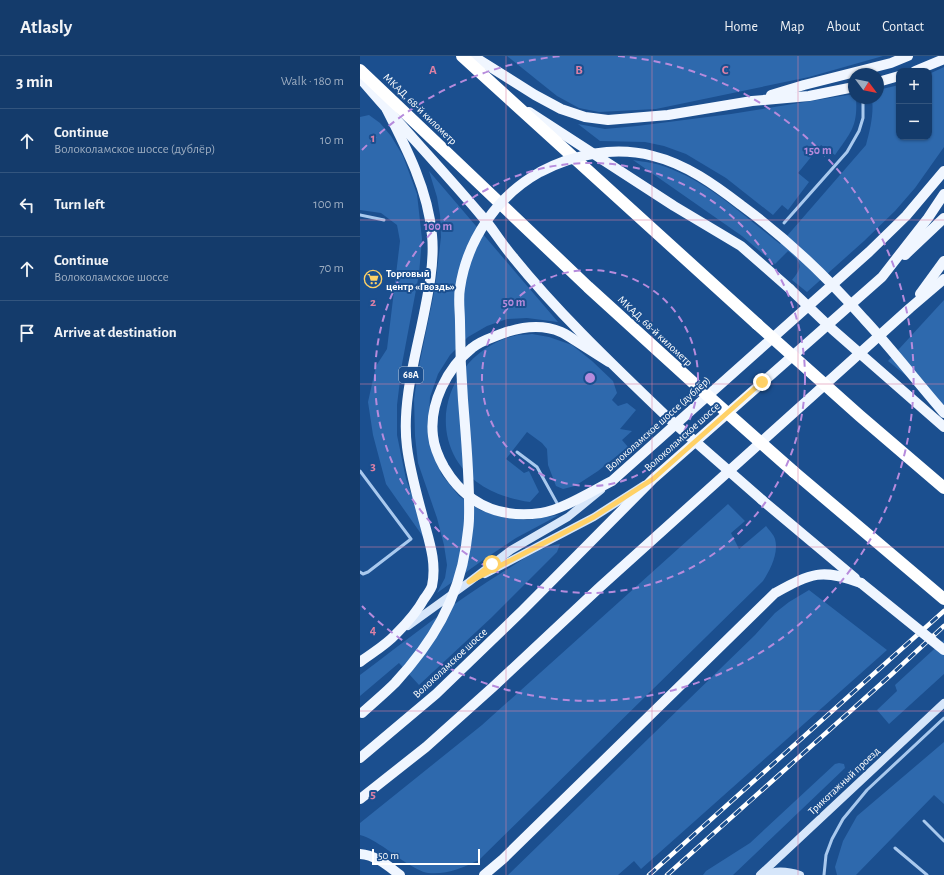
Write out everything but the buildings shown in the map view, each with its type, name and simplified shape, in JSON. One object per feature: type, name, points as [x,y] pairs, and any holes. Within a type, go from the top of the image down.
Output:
[{"type":"highway","points":[[462,56],[757,324],[860,416],[944,488]]},
{"type":"highway","name":"МКАД, 68-й километр","points":[[360,70],[588,287],[698,388],[794,472],[944,599]]},
{"type":"main road","points":[[473,56],[535,95],[561,109],[585,117],[608,120],[668,115],[752,101],[809,96],[848,88]]},
{"type":"main road","points":[[752,101],[804,85],[891,63],[908,56]]},
{"type":"main road","points":[[922,68],[944,58]]},
{"type":"main road","points":[[884,80],[896,77]]},
{"type":"main road","name":"68A","points":[[360,78],[387,110],[411,158],[422,186],[429,212],[432,236],[432,262],[424,314],[411,371],[406,411],[406,425],[408,453],[413,481],[433,553],[434,572],[431,588],[420,606],[395,635]]},
{"type":"main road","points":[[508,98],[674,206],[741,246],[790,289],[832,330],[944,427]]},
{"type":"main road","points":[[387,110],[481,215],[512,257],[554,304],[610,362],[666,416],[762,500],[944,650]]},
{"type":"main road","points":[[361,714],[395,682],[426,645],[447,612],[463,566],[469,520],[468,468],[460,366],[460,290],[467,259],[479,234],[493,212],[510,193],[528,179],[553,165],[584,155],[614,152],[635,153],[655,156],[686,169],[718,187],[761,219],[794,247],[826,279],[864,318],[944,413]]},
{"type":"main road","name":"Волоколамское шоссе (дублёр)","points":[[360,662],[511,550],[568,517],[612,481],[869,252],[906,216],[944,171]]},
{"type":"main road","name":"Волоколамское шоссе","points":[[360,758],[436,694],[522,611],[653,479],[882,277],[928,218],[944,194]]},
{"type":"main road","points":[[882,277],[944,218]]},
{"type":"main road","points":[[910,308],[944,261]]},
{"type":"main road","points":[[360,799],[426,747],[600,587],[944,279]]},
{"type":"main road","points":[[610,362],[561,332],[543,328],[526,328],[487,339],[472,348],[456,363],[441,386],[434,410],[433,436],[439,458],[451,478],[464,493],[480,504],[499,512],[520,515],[543,513],[559,507],[612,481]]},
{"type":"main road","points":[[469,582],[594,517],[653,479]]},
{"type":"main road","points":[[484,875],[503,859],[775,593],[808,576],[826,573],[842,576],[861,583]]},
{"type":"main road","name":"Трикотажный проезд","points":[[760,875],[944,703]]},
{"type":"main road","points":[[360,854],[366,854],[376,858],[388,868],[400,875]]},
{"type":"main road","points":[[764,875],[778,871],[791,872],[800,875]]},
{"type":"lane","points":[[784,223],[847,152],[859,131],[863,118],[863,104]]},
{"type":"lane","points":[[360,215],[384,220]]},
{"type":"lane","points":[[517,452],[537,467],[559,507]]},
{"type":"lane","points":[[360,471],[411,539],[368,572],[362,574],[360,572]]},
{"type":"lane","points":[[824,875],[826,855],[832,839],[843,819],[867,790],[944,718]]},
{"type":"lane","points":[[924,821],[944,840]]},
{"type":"lane","points":[[895,848],[926,875]]},
{"type":"shaded area","points":[[507,56],[883,56],[809,77],[656,109],[599,112],[579,108],[557,96]]},
{"type":"shaded area","points":[[944,67],[944,147],[915,188],[895,211],[807,292],[792,280],[798,271],[799,264],[796,258],[788,251],[775,264],[742,236],[633,160],[662,166],[697,182],[726,201],[780,244],[866,145],[872,116],[872,104],[884,104],[884,89],[896,86],[896,140],[932,140],[932,73]]},
{"type":"shaded area","points":[[848,95],[848,104],[856,104],[856,116],[852,129],[835,155],[821,145],[798,173],[809,182],[788,210],[782,205],[773,215],[726,178],[686,154],[664,146],[645,142],[600,141],[578,124],[605,129],[731,114]]},
{"type":"shaded area","points":[[369,115],[380,123],[391,136],[403,156],[417,194],[422,239],[419,274],[402,364],[397,405],[397,435],[406,479],[426,534],[424,538],[386,484],[373,435],[368,402],[376,366],[387,349],[400,241],[397,225],[381,213],[360,210],[360,117]]},
{"type":"shaded area","points":[[429,171],[558,322],[527,318],[507,319],[487,326],[468,337],[450,355],[438,374],[430,397],[428,430],[432,453],[442,475],[459,496],[480,510],[501,517],[527,520],[559,515],[516,538],[437,593],[445,578],[447,565],[444,545],[437,518],[418,463],[415,436],[414,399],[419,366],[435,288],[441,237],[437,197]]},
{"type":"shaded area","points":[[944,300],[944,406],[888,361]]},
{"type":"shaded area","points":[[532,334],[549,337],[572,345],[613,381],[617,393],[612,400],[618,406],[627,403],[636,410],[620,429],[632,431],[622,440],[628,447],[598,471],[575,486],[563,489],[556,486],[548,465],[547,449],[542,443],[527,432],[506,459],[524,473],[529,471],[539,492],[530,502],[498,494],[470,477],[456,459],[448,440],[446,421],[448,402],[455,384],[465,368],[479,354],[495,343],[518,335]]},
{"type":"shaded area","points":[[728,504],[745,521],[731,533],[739,549],[766,526],[773,534],[776,544],[775,556],[763,581],[479,860],[467,866],[441,873],[423,872],[376,842],[360,835],[360,823],[482,725]]},
{"type":"shaded area","points":[[560,544],[557,552],[491,618],[419,685],[399,663],[360,696],[360,675],[468,594],[532,554],[553,545]]},
{"type":"shaded area","points":[[809,590],[887,650],[641,869],[634,861],[618,875],[508,875],[755,635],[775,613],[789,602]]},
{"type":"shaded area","points":[[944,640],[944,674],[889,724],[877,710],[897,691],[895,685]]},
{"type":"shaded area","points":[[944,742],[944,804],[934,795],[856,875],[837,875],[835,867],[843,841],[857,816]]},
{"type":"shaded area","points":[[835,764],[844,764],[845,768],[733,875],[703,875],[706,871],[750,843]]},
{"type":"railway","points":[[649,875],[944,611]]},
{"type":"railway","points":[[667,875],[944,626]]},
{"type":"place","name":"Торговый центр «Гвоздь»","points":[[373,279]]},
{"type":"route","points":[[492,564],[469,582],[594,517],[653,479],[762,382]]}]
